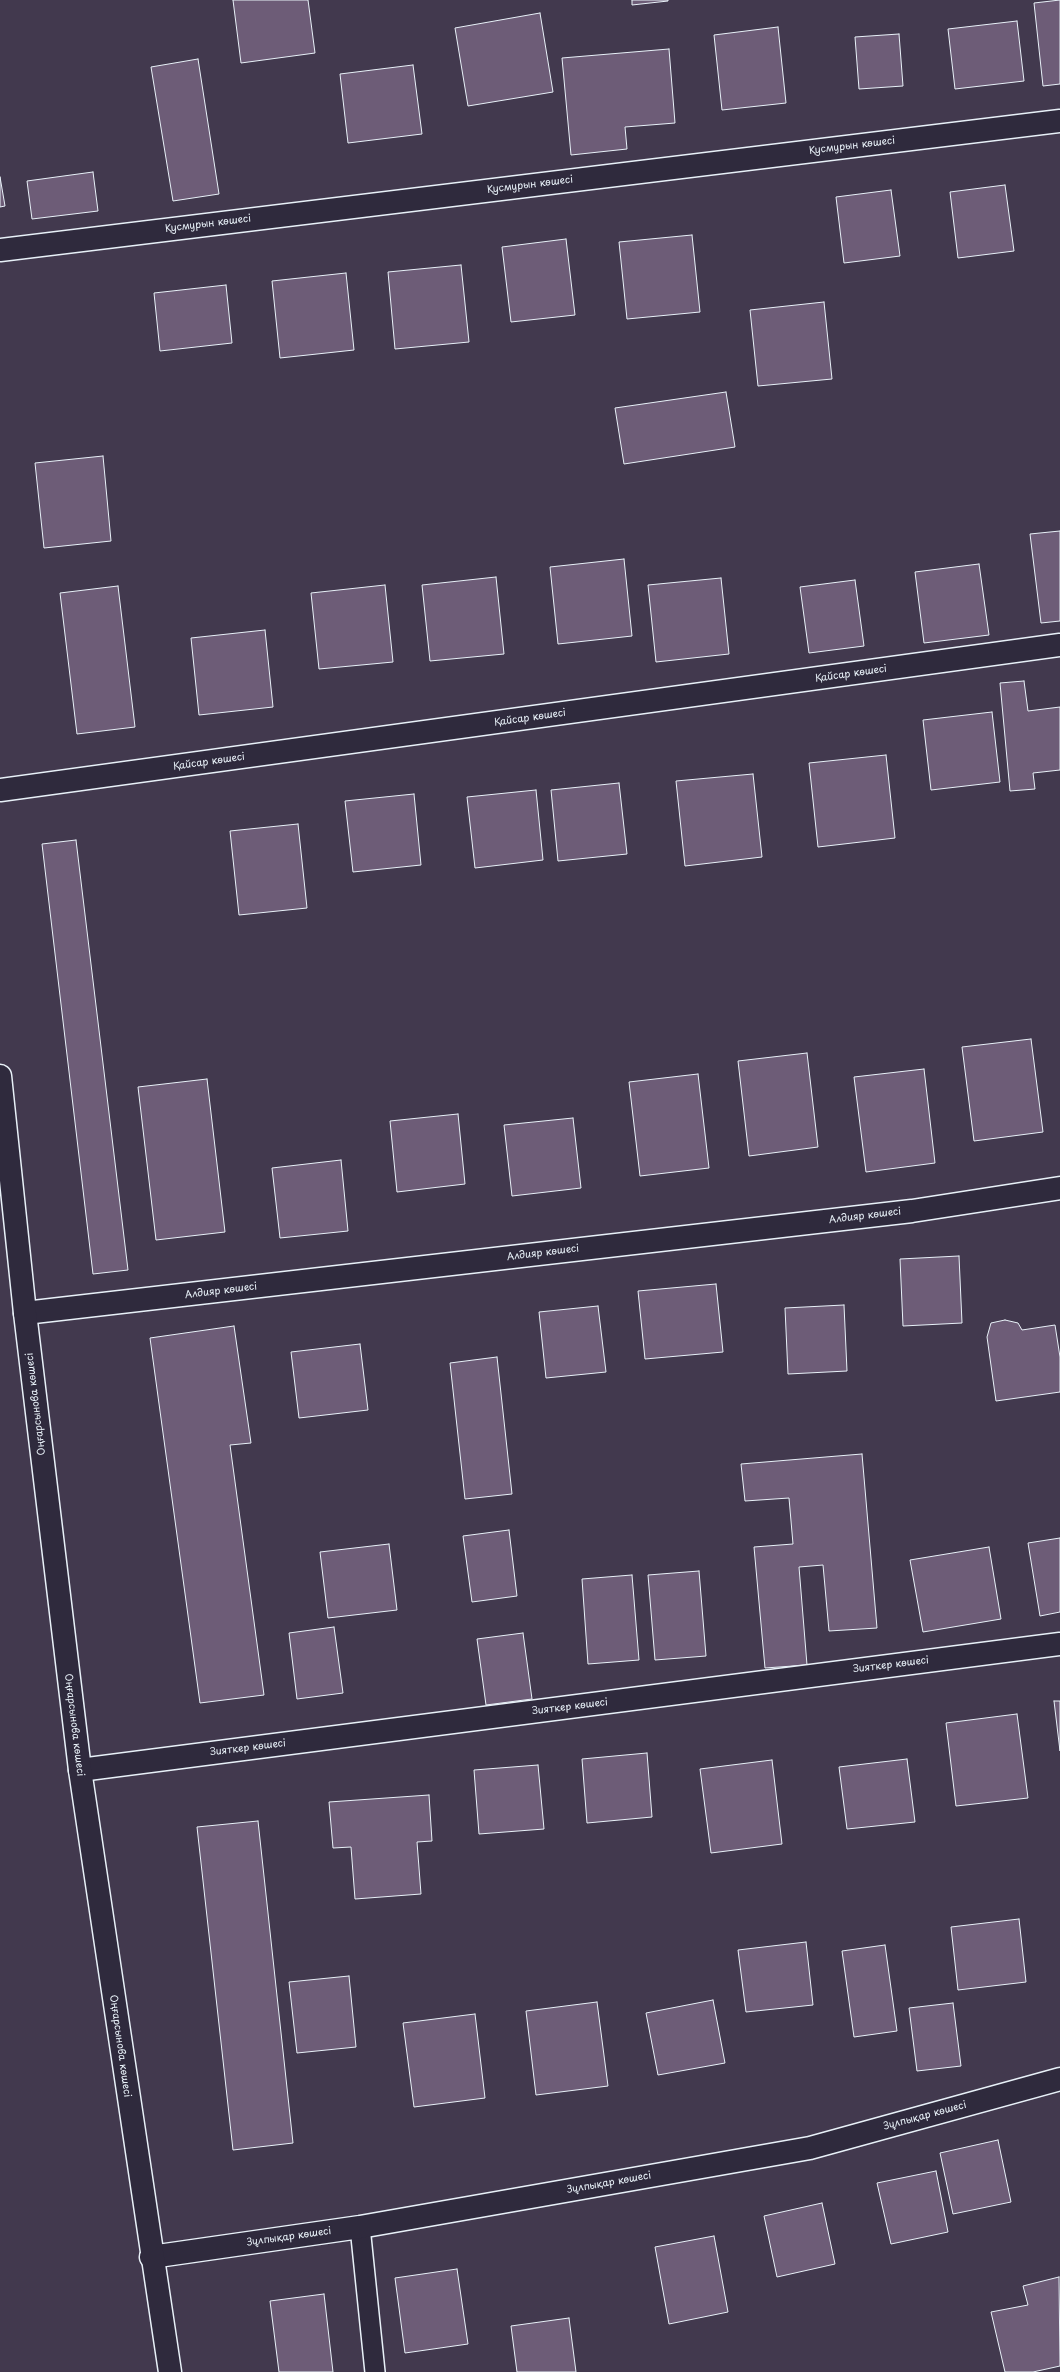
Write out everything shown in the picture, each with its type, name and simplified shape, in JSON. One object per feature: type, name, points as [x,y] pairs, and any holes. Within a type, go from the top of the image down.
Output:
[{"type":"street","name":"Қусмурын көшесі","points":[[0,250],[1060,121]]},
{"type":"street","name":"Қайсар көшесі","points":[[0,790],[1060,646]]},
{"type":"street","name":"Оңғарсынова көшесі","points":[[0,1076],[25,1313],[80,1770],[151,2257],[170,2372]]},
{"type":"street","name":"Алдияр көшесі","points":[[25,1313],[912,1211],[1060,1188]]},
{"type":"street","name":"Зияткер көшесі","points":[[80,1770],[1060,1644]]},
{"type":"street","name":"Зұлпықар көшесі","points":[[151,2257],[360,2227],[810,2148],[1060,2079]]},
{"type":"lane","points":[[360,2227],[375,2372]]},
{"type":"building","points":[[233,0],[308,0],[315,53],[241,63]]},
{"type":"building","points":[[632,0],[668,0],[668,1],[632,5]]},
{"type":"building","points":[[1060,0],[1060,84],[1043,86],[1034,3]]},
{"type":"building","points":[[540,13],[553,92],[468,106],[455,28]]},
{"type":"building","points":[[1017,21],[1024,81],[955,89],[948,29]]},
{"type":"building","points":[[778,27],[786,103],[722,110],[714,35]]},
{"type":"building","points":[[899,34],[903,86],[859,89],[855,37]]},
{"type":"building","points":[[669,49],[675,123],[625,127],[627,149],[571,155],[562,58]]},
{"type":"building","points":[[198,59],[219,194],[173,201],[151,67]]},
{"type":"building","points":[[413,65],[422,134],[348,143],[340,74]]},
{"type":"building","points":[[93,172],[98,211],[32,219],[27,181]]},
{"type":"building","points":[[0,177],[5,206],[0,207]]},
{"type":"building","points":[[1005,185],[1014,251],[958,258],[950,192]]},
{"type":"building","points":[[891,190],[900,256],[844,263],[836,197]]},
{"type":"building","points":[[692,235],[700,312],[627,319],[619,242]]},
{"type":"building","points":[[566,239],[575,315],[511,322],[502,247]]},
{"type":"building","points":[[461,265],[469,342],[395,349],[388,272]]},
{"type":"building","points":[[346,273],[354,350],[280,358],[272,281]]},
{"type":"building","points":[[226,285],[232,343],[160,351],[154,293]]},
{"type":"building","points":[[824,302],[832,379],[758,386],[750,310]]},
{"type":"building","points":[[726,392],[735,447],[624,464],[615,408]]},
{"type":"building","points":[[103,456],[111,541],[44,548],[35,463]]},
{"type":"building","points":[[1060,531],[1060,621],[1041,623],[1030,534]]},
{"type":"building","points":[[624,559],[632,636],[558,644],[550,567]]},
{"type":"building","points":[[979,564],[989,635],[924,643],[915,572]]},
{"type":"building","points":[[496,577],[504,654],[430,661],[422,585]]},
{"type":"building","points":[[721,578],[729,654],[656,662],[648,585]]},
{"type":"building","points":[[855,580],[864,646],[809,653],[800,587]]},
{"type":"building","points":[[385,585],[393,662],[319,669],[311,593]]},
{"type":"building","points":[[118,586],[135,727],[77,734],[60,593]]},
{"type":"building","points":[[265,630],[273,707],[199,715],[191,638]]},
{"type":"building","points":[[1024,681],[1028,711],[1060,707],[1060,770],[1033,773],[1035,789],[1010,791],[1000,683]]},
{"type":"building","points":[[992,712],[1000,782],[931,790],[923,720]]},
{"type":"building","points":[[886,755],[895,838],[818,847],[809,763]]},
{"type":"building","points":[[753,774],[762,857],[685,866],[676,781]]},
{"type":"building","points":[[619,783],[627,854],[558,861],[551,790]]},
{"type":"building","points":[[536,790],[543,860],[475,868],[467,797]]},
{"type":"building","points":[[414,794],[421,865],[353,872],[345,801]]},
{"type":"building","points":[[298,824],[307,908],[239,915],[230,831]]},
{"type":"building","points":[[76,840],[128,1270],[93,1274],[42,844]]},
{"type":"building","points":[[1031,1039],[1043,1132],[974,1141],[962,1047]]},
{"type":"building","points":[[807,1053],[818,1147],[749,1156],[738,1061]]},
{"type":"building","points":[[924,1069],[935,1163],[866,1172],[854,1077]]},
{"type":"building","points":[[698,1074],[709,1168],[640,1176],[629,1082]]},
{"type":"building","points":[[207,1079],[225,1232],[156,1240],[138,1087]]},
{"type":"building","points":[[458,1114],[465,1184],[397,1192],[390,1121]]},
{"type":"building","points":[[573,1118],[581,1188],[512,1196],[504,1125]]},
{"type":"building","points":[[341,1160],[348,1231],[280,1238],[272,1168]]},
{"type":"building","points":[[959,1256],[962,1323],[903,1326],[900,1259]]},
{"type":"building","points":[[716,1284],[723,1352],[645,1359],[638,1291]]},
{"type":"building","points":[[844,1305],[847,1371],[788,1374],[785,1308]]},
{"type":"building","points":[[598,1306],[606,1372],[546,1378],[539,1312]]},
{"type":"building","points":[[1005,1320],[1018,1323],[1022,1330],[1055,1325],[1060,1357],[1060,1392],[996,1401],[987,1337],[991,1323]]},
{"type":"building","points":[[234,1326],[251,1443],[230,1445],[264,1695],[200,1703],[150,1338]]},
{"type":"building","points":[[360,1344],[368,1410],[299,1418],[291,1352]]},
{"type":"building","points":[[497,1357],[512,1494],[465,1499],[450,1363]]},
{"type":"building","points":[[862,1454],[877,1628],[829,1631],[823,1565],[799,1567],[807,1665],[765,1668],[754,1547],[793,1544],[789,1498],[745,1501],[741,1464]]},
{"type":"building","points":[[509,1530],[517,1596],[472,1602],[463,1536]]},
{"type":"building","points":[[1060,1538],[1060,1612],[1040,1616],[1028,1543]]},
{"type":"building","points":[[389,1544],[397,1610],[328,1618],[320,1552]]},
{"type":"building","points":[[989,1547],[1001,1619],[923,1632],[910,1560]]},
{"type":"building","points":[[699,1571],[706,1656],[655,1660],[648,1575]]},
{"type":"building","points":[[632,1575],[639,1660],[588,1664],[582,1579]]},
{"type":"building","points":[[334,1627],[343,1693],[297,1699],[289,1633]]},
{"type":"building","points":[[523,1633],[532,1699],[486,1705],[477,1639]]},
{"type":"building","points":[[1054,1701],[1060,1701],[1060,1751]]},
{"type":"building","points":[[1017,1714],[1028,1798],[956,1806],[946,1723]]},
{"type":"building","points":[[647,1753],[652,1817],[587,1823],[582,1759]]},
{"type":"building","points":[[907,1759],[915,1822],[847,1829],[839,1767]]},
{"type":"building","points":[[772,1760],[782,1844],[711,1853],[700,1769]]},
{"type":"building","points":[[538,1765],[544,1829],[479,1834],[474,1770]]},
{"type":"building","points":[[429,1795],[432,1841],[417,1842],[421,1894],[355,1899],[351,1847],[333,1848],[329,1802]]},
{"type":"building","points":[[258,1821],[293,2143],[233,2150],[197,1827]]},
{"type":"building","points":[[1019,1919],[1026,1982],[958,1990],[951,1927]]},
{"type":"building","points":[[806,1942],[813,2005],[746,2012],[738,1950]]},
{"type":"building","points":[[885,1945],[897,2031],[854,2037],[842,1951]]},
{"type":"building","points":[[349,1976],[356,2047],[297,2053],[289,1982]]},
{"type":"building","points":[[713,2000],[725,2063],[658,2075],[646,2013]]},
{"type":"building","points":[[597,2002],[608,2086],[536,2095],[526,2011]]},
{"type":"building","points":[[953,2003],[961,2066],[917,2071],[909,2008]]},
{"type":"building","points":[[475,2014],[485,2098],[414,2107],[403,2023]]},
{"type":"building","points":[[998,2140],[1011,2202],[953,2214],[940,2153]]},
{"type":"building","points":[[936,2171],[948,2232],[891,2244],[877,2183]]},
{"type":"building","points":[[822,2203],[835,2264],[777,2277],[764,2216]]},
{"type":"building","points":[[714,2236],[728,2312],[669,2324],[655,2247]]},
{"type":"building","points":[[457,2269],[468,2344],[405,2353],[395,2278]]},
{"type":"building","points":[[1059,2277],[1060,2366],[1033,2372],[1005,2372],[991,2312],[1028,2305],[1023,2286]]},
{"type":"building","points":[[324,2294],[333,2372],[279,2372],[270,2301]]},
{"type":"building","points":[[569,2318],[576,2372],[517,2372],[511,2326]]}]
